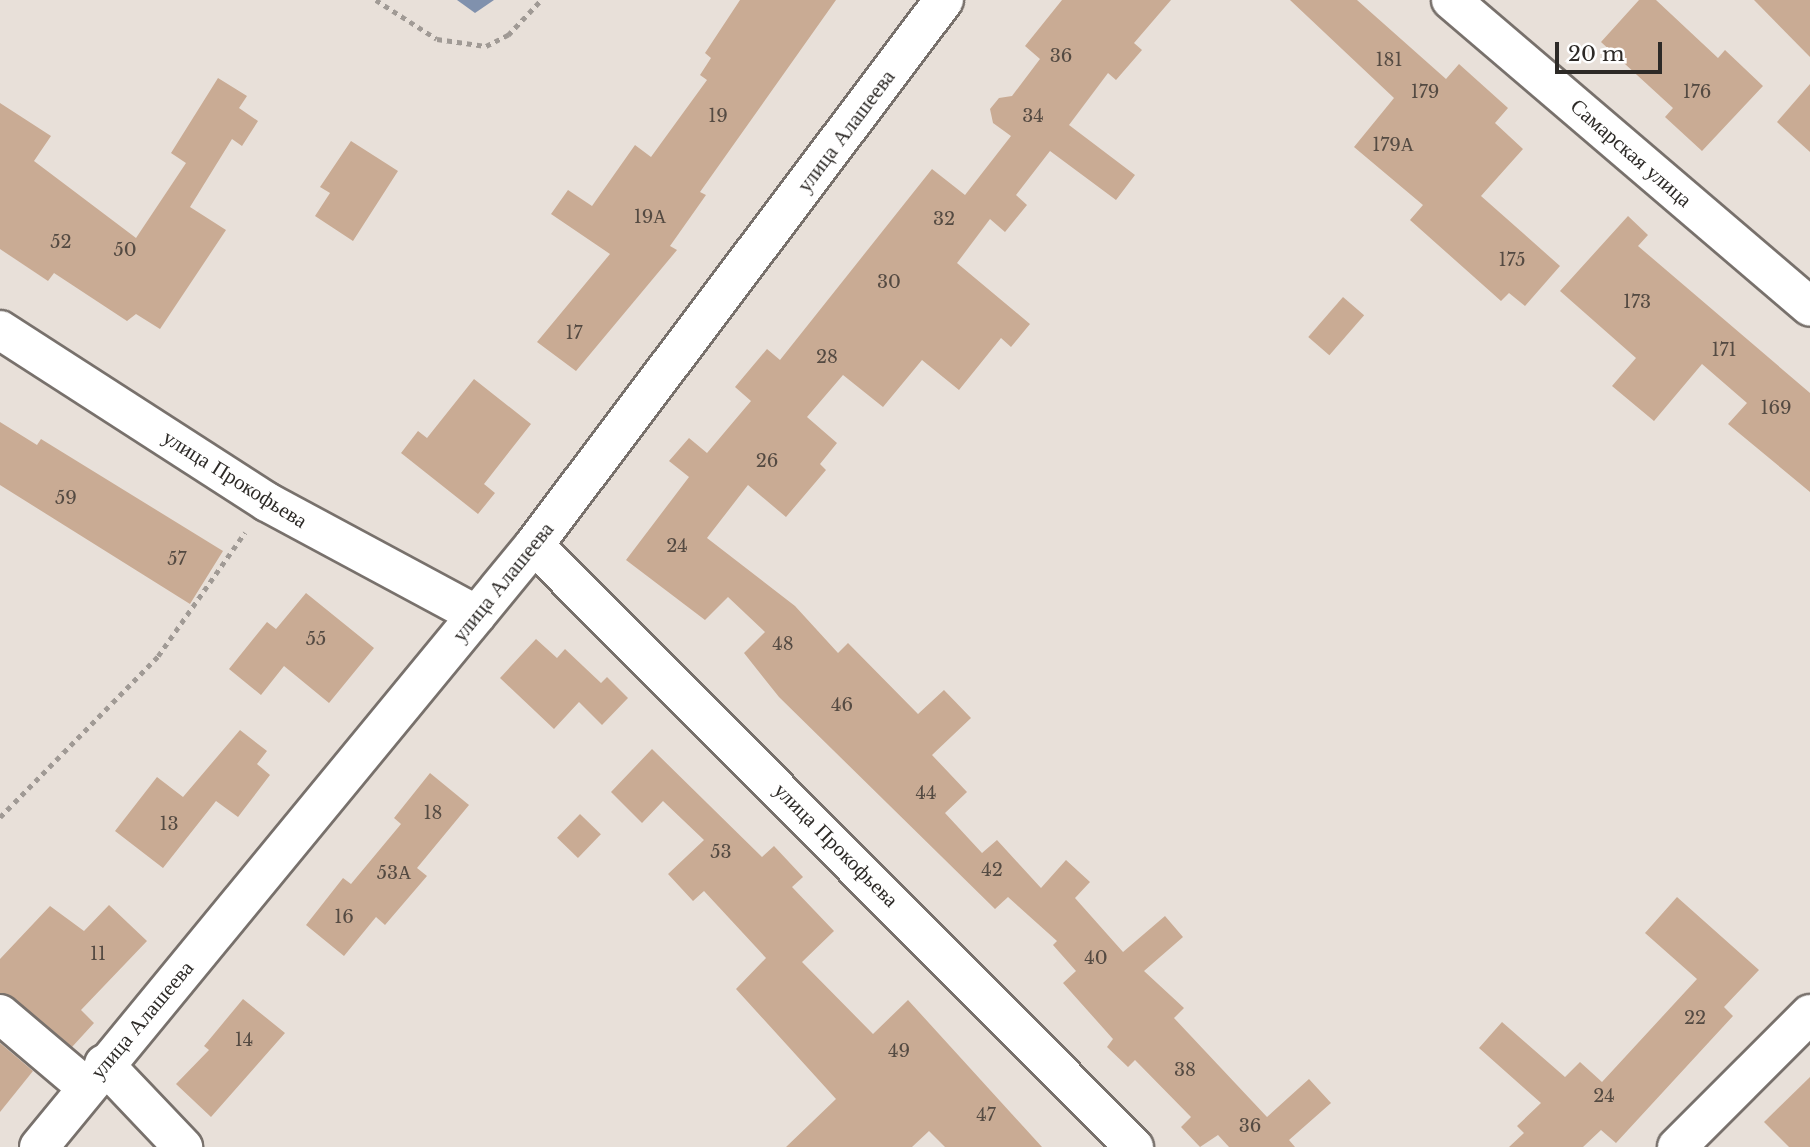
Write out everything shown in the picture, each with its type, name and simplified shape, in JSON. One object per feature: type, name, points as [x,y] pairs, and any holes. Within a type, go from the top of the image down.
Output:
[{"type":"street","name":"улица Алашеева","points":[[39,1147],[534,545],[944,0]]},
{"type":"street","name":"Самарская улица","points":[[1451,0],[1810,307]]},
{"type":"street","name":"улица Прокофьева","points":[[0,330],[267,502],[477,615]]},
{"type":"street","name":"улица Прокофьева","points":[[534,545],[1134,1147]]},
{"type":"street","points":[[0,1014],[95,1076],[183,1147]]},
{"type":"street","points":[[1677,1147],[1810,1014]]},
{"type":"path","points":[[376,0],[437,39],[486,46],[508,35],[541,0]]},
{"type":"path","points":[[0,817],[158,656],[267,502]]},
{"type":"water","points":[[457,0],[494,0],[475,13]]},
{"type":"building","points":[[740,0],[836,0],[700,192],[706,195],[670,246],[677,250],[576,371],[537,342],[610,254],[551,214],[568,190],[592,206],[635,145],[651,157],[707,80],[700,75],[711,58],[705,53]]},
{"type":"building","points":[[1062,0],[1171,0],[1134,43],[1142,50],[1116,80],[1108,73],[1069,125],[1135,175],[1116,200],[1050,151],[1016,195],[1027,205],[1005,232],[990,219],[957,263],[1030,324],[1011,347],[1001,338],[959,390],[922,360],[883,407],[843,375],[807,417],[837,443],[820,464],[826,470],[786,517],[748,485],[707,538],[795,606],[838,653],[848,643],[918,714],[944,690],[971,718],[932,755],[967,792],[945,813],[982,853],[997,840],[1041,888],[1066,860],[1090,882],[1075,898],[1123,952],[1165,916],[1183,937],[1144,971],[1184,1008],[1174,1018],[1267,1117],[1309,1079],[1331,1103],[1289,1140],[1295,1147],[1229,1147],[1218,1135],[1200,1147],[1181,1127],[1191,1117],[1135,1060],[1128,1067],[1107,1047],[1113,1039],[1063,983],[1076,971],[1053,945],[1057,941],[1008,897],[995,909],[779,697],[744,653],[765,632],[728,597],[705,620],[626,560],[689,477],[669,461],[689,438],[707,453],[751,401],[735,387],[767,349],[780,360],[932,169],[965,195],[1011,136],[993,123],[990,109],[999,98],[1012,96],[1040,59],[1025,46]]},
{"type":"building","points":[[1290,0],[1357,0],[1446,79],[1459,64],[1508,108],[1495,123],[1523,149],[1481,196],[1560,266],[1525,306],[1509,293],[1501,301],[1410,220],[1423,205],[1354,147],[1394,98]]},
{"type":"building","points":[[1639,0],[1656,0],[1718,58],[1725,50],[1763,86],[1702,151],[1665,117],[1673,108],[1601,42]]},
{"type":"building","points":[[1754,0],[1810,0],[1810,57]]},
{"type":"building","points":[[218,78],[247,96],[239,108],[258,121],[242,146],[232,139],[190,207],[226,230],[160,329],[136,314],[127,321],[54,273],[48,281],[0,249],[0,103],[51,136],[34,161],[136,238],[186,163],[171,153]]},
{"type":"building","points":[[1810,84],[1810,152],[1777,122]]},
{"type":"building","points":[[351,141],[398,171],[353,241],[315,216],[330,193],[320,187]]},
{"type":"building","points":[[1628,216],[1648,235],[1638,246],[1810,393],[1810,492],[1728,424],[1747,403],[1702,364],[1654,421],[1612,386],[1636,358],[1560,291]]},
{"type":"building","points":[[1343,297],[1364,315],[1329,355],[1308,337]]},
{"type":"building","points":[[474,379],[531,424],[484,484],[495,493],[478,514],[401,453],[418,431],[427,438]]},
{"type":"building","points":[[0,422],[37,445],[41,439],[223,551],[190,604],[0,485]]},
{"type":"building","points":[[306,593],[374,648],[329,703],[284,666],[261,695],[229,669],[267,622],[276,629]]},
{"type":"building","points":[[536,639],[557,658],[565,649],[601,683],[607,677],[628,698],[602,725],[579,702],[554,729],[500,678]]},
{"type":"building","points":[[240,730],[267,751],[257,764],[270,775],[238,817],[216,801],[163,868],[115,831],[157,777],[183,797]]},
{"type":"building","points":[[652,749],[762,857],[774,846],[803,877],[792,887],[834,931],[802,962],[873,1034],[908,1000],[1042,1147],[945,1147],[929,1131],[912,1147],[786,1147],[836,1099],[736,989],[766,958],[704,891],[693,901],[668,874],[704,840],[663,801],[642,823],[611,792]]},
{"type":"building","points":[[430,773],[469,805],[417,868],[427,876],[385,925],[376,917],[344,956],[306,925],[343,878],[351,884],[401,824],[394,818]]},
{"type":"building","points":[[580,814],[601,834],[578,858],[557,838]]},
{"type":"building","points":[[1677,897],[1759,970],[1724,1007],[1733,1016],[1616,1143],[1601,1130],[1583,1147],[1509,1147],[1524,1133],[1517,1126],[1541,1103],[1479,1048],[1502,1022],[1565,1077],[1580,1062],[1602,1082],[1697,979],[1645,933]]},
{"type":"building","points":[[109,905],[147,941],[81,1010],[94,1023],[72,1047],[0,993],[0,959],[50,906],[84,931]]},
{"type":"building","points":[[243,999],[285,1033],[211,1117],[176,1084],[209,1050],[204,1046]]},
{"type":"building","points":[[0,1043],[33,1071],[0,1112]]},
{"type":"building","points":[[1810,1077],[1810,1147],[1789,1147],[1764,1122]]}]
